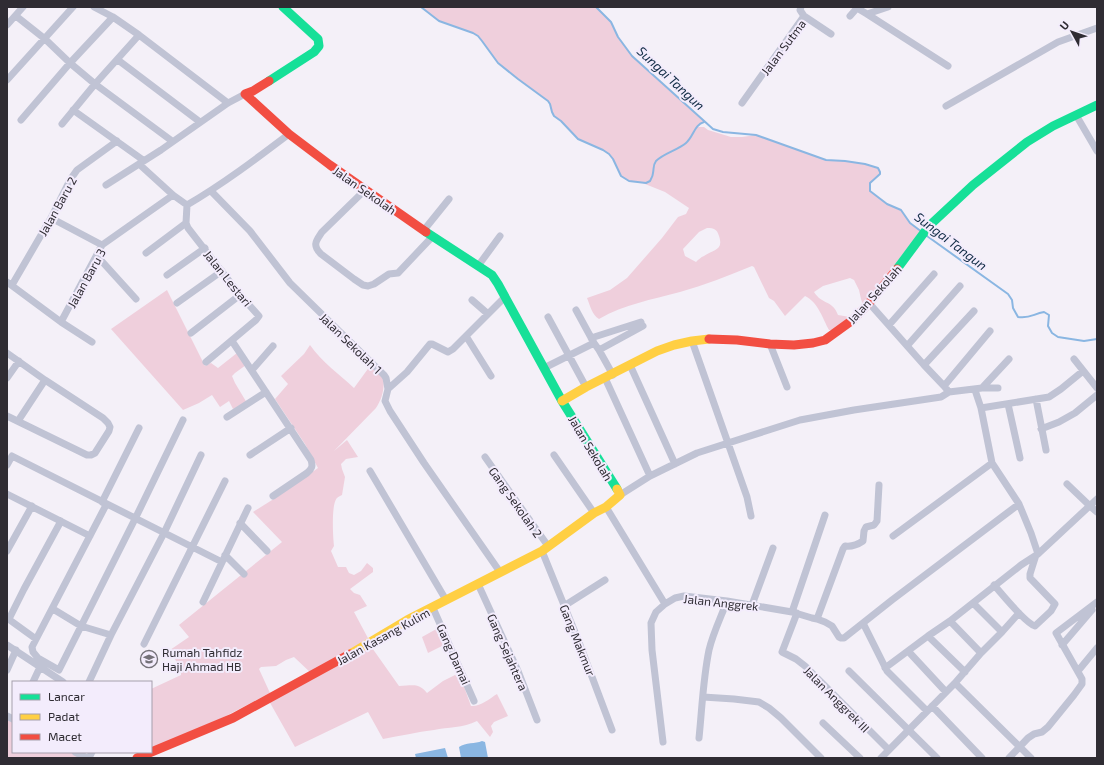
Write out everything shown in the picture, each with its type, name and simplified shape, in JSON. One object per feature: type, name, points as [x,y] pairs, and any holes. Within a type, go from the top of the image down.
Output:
[{"type":"street","points":[[7,25],[23,7]]},
{"type":"street","points":[[7,80],[73,7]]},
{"type":"street","points":[[94,7],[113,17],[228,103]]},
{"type":"street","points":[[106,185],[228,103],[253,91],[314,52],[318,46],[318,39],[283,7]]},
{"type":"street","points":[[801,7],[800,10],[804,16]]},
{"type":"street","points":[[850,16],[857,7],[948,66]]},
{"type":"street","points":[[867,14],[888,7]]},
{"type":"street","points":[[16,16],[95,84],[172,141]]},
{"type":"street","name":"Jalan Sutma","points":[[742,103],[804,16],[831,34]]},
{"type":"street","points":[[21,120],[70,63],[113,17]]},
{"type":"street","points":[[946,106],[1058,42],[1097,28]]},
{"type":"street","points":[[62,124],[95,84],[139,36]]},
{"type":"street","points":[[118,60],[200,122]]},
{"type":"street","name":"Jalan Sekolah","points":[[245,94],[289,134],[330,165],[492,275],[562,401],[620,495]]},
{"type":"street","name":"Jalan Sekolah","points":[[562,401],[630,365],[674,345],[692,341],[713,339],[744,340],[770,344],[794,345],[825,340],[854,319],[901,264],[929,226],[973,185],[1027,142],[1053,126],[1097,104]]},
{"type":"street","points":[[73,110],[117,141],[141,162],[173,195],[188,205]]},
{"type":"street","points":[[1076,115],[1097,151]]},
{"type":"street","points":[[188,205],[248,166],[289,134]]},
{"type":"street","name":"Jalan Baru 2","points":[[10,283],[51,218],[63,192],[78,170],[117,141]]},
{"type":"street","points":[[365,190],[322,232],[315,245],[321,254],[354,279],[363,285],[368,286],[374,284],[389,274],[398,273],[433,236]]},
{"type":"street","name":"Jalan Sekolah 1","points":[[211,191],[250,231],[290,282],[384,375],[388,389],[385,401],[390,411],[424,463],[500,572]]},
{"type":"street","name":"Jalan Baru 3","points":[[61,322],[102,245],[173,195]]},
{"type":"street","points":[[424,230],[449,199]]},
{"type":"street","points":[[146,253],[186,223],[188,205]]},
{"type":"street","points":[[51,218],[102,245]]},
{"type":"street","name":"Jalan Lestari","points":[[186,223],[188,228],[240,295],[259,317],[232,341]]},
{"type":"street","points":[[478,266],[500,236]]},
{"type":"street","points":[[167,275],[205,248]]},
{"type":"street","points":[[97,256],[136,299]]},
{"type":"street","points":[[177,303],[222,271]]},
{"type":"street","points":[[889,325],[934,274]]},
{"type":"street","points":[[10,283],[61,322],[92,342]]},
{"type":"street","points":[[907,346],[960,286]]},
{"type":"street","points":[[190,333],[240,295]]},
{"type":"street","points":[[388,389],[407,372],[430,344],[448,352],[505,297]]},
{"type":"street","points":[[472,300],[488,314]]},
{"type":"street","points":[[869,303],[949,392]]},
{"type":"street","points":[[576,310],[592,341],[599,350],[650,476]]},
{"type":"street","points":[[924,365],[974,311]]},
{"type":"street","points":[[548,317],[586,387]]},
{"type":"street","points":[[544,368],[592,341],[642,324],[599,350]]},
{"type":"street","points":[[944,386],[990,331]]},
{"type":"street","points":[[466,336],[491,376]]},
{"type":"street","points":[[206,362],[232,341],[311,460],[313,464],[312,469],[273,496]]},
{"type":"street","points":[[692,341],[747,497],[751,516]]},
{"type":"street","points":[[770,344],[787,387]]},
{"type":"street","points":[[252,370],[273,346]]},
{"type":"street","points":[[7,353],[108,423],[110,427],[98,448],[91,455],[87,455],[7,416]]},
{"type":"street","points":[[979,389],[1009,359]]},
{"type":"street","points":[[1074,359],[1097,388]]},
{"type":"street","points":[[7,378],[18,361]]},
{"type":"street","points":[[630,365],[675,464]]},
{"type":"street","points":[[981,408],[1048,397],[1061,389],[1083,371]]},
{"type":"street","points":[[18,421],[45,380]]},
{"type":"street","points":[[620,495],[650,476],[697,453],[800,420],[941,397],[949,392],[998,388]]},
{"type":"street","points":[[979,389],[981,408],[992,463],[1019,504],[1031,533],[1037,555],[1030,578],[1055,604],[1051,611],[1035,626],[1032,625],[994,585]]},
{"type":"street","points":[[227,417],[266,392]]},
{"type":"street","points":[[1041,429],[1059,422],[1075,413],[1097,395]]},
{"type":"street","points":[[1036,399],[1046,450]]},
{"type":"street","points":[[1008,404],[1020,458]]},
{"type":"street","points":[[139,428],[90,536],[32,647],[33,652],[38,658],[59,670],[183,420]]},
{"type":"street","points":[[250,455],[291,428]]},
{"type":"street","points":[[7,464],[9,455],[192,547],[223,559],[244,574]]},
{"type":"street","points":[[89,681],[111,635],[164,533],[201,455]]},
{"type":"street","points":[[554,455],[594,514]]},
{"type":"street","name":"Gang Sekolah 2","points":[[484,457],[545,549]]},
{"type":"street","points":[[893,536],[992,463]]},
{"type":"street","points":[[370,472],[446,600]]},
{"type":"street","points":[[144,644],[225,481]]},
{"type":"street","points":[[1067,484],[1097,512]]},
{"type":"street","points":[[817,619],[843,549],[845,546],[857,545],[863,542],[866,527],[874,525],[877,521],[879,485]]},
{"type":"street","points":[[7,494],[90,536]]},
{"type":"street","name":"Jalan Kasang Kulim","points":[[152,751],[233,718],[358,650],[407,620],[433,608],[545,549],[606,507],[620,495]]},
{"type":"street","points":[[885,668],[950,621],[994,585],[1037,555],[1097,499]]},
{"type":"street","points":[[982,758],[885,668],[863,624],[892,600],[1019,504]]},
{"type":"street","points":[[7,551],[32,506]]},
{"type":"street","name":"Jalan Anggrek","points":[[606,507],[665,604],[675,598],[684,596],[727,601],[794,612],[817,619],[832,626],[841,638],[844,638],[863,624]]},
{"type":"street","points":[[203,602],[248,508]]},
{"type":"street","points":[[794,612],[825,515]]},
{"type":"street","points":[[36,639],[8,619],[61,521]]},
{"type":"street","points":[[240,523],[267,551]]},
{"type":"street","points":[[752,605],[773,548]]},
{"type":"street","name":"Gang Makmur","points":[[545,549],[564,606],[612,730]]},
{"type":"street","points":[[564,606],[606,580]]},
{"type":"street","name":"Gang Sejahtera","points":[[478,584],[518,671],[537,720]]},
{"type":"street","points":[[699,738],[709,649],[727,601]]},
{"type":"street","points":[[973,603],[1002,632]]},
{"type":"street","points":[[1009,758],[1034,734],[1042,732],[1048,727],[1082,684],[1082,679],[1078,671],[1056,633],[1097,603]]},
{"type":"street","points":[[1062,645],[1097,603]]},
{"type":"street","points":[[662,742],[652,650],[651,624],[656,612],[665,604]]},
{"type":"street","name":"Gang Damai","points":[[433,608],[474,701]]},
{"type":"street","points":[[53,609],[81,626],[111,635]]},
{"type":"street","name":"Jalan Anggrek III","points":[[794,612],[782,652],[796,659],[805,666],[888,755]]},
{"type":"street","points":[[888,755],[909,730],[955,683],[981,652],[1002,632],[1019,612]]},
{"type":"street","points":[[950,621],[981,652]]},
{"type":"street","points":[[928,636],[965,672]]},
{"type":"street","points":[[7,645],[61,681]]},
{"type":"street","points":[[1078,671],[1097,648]]},
{"type":"street","points":[[7,670],[16,650]]},
{"type":"street","points":[[908,651],[946,692]]},
{"type":"street","points":[[33,681],[40,667]]},
{"type":"street","points":[[849,671],[936,758]]},
{"type":"street","points":[[955,683],[1031,758]]},
{"type":"street","points":[[703,697],[759,702],[781,718],[821,758]]},
{"type":"street","points":[[823,723],[860,758]]},
{"type":"street","points":[[77,753],[88,758]]},
{"type":"street","name":"Jalan Kasang Kulim","points":[[137,758],[148,753]]},
{"type":"shaded area","points":[[421,7],[596,7],[611,22],[618,37],[632,56],[705,122],[700,123],[697,127],[704,127],[708,130],[731,137],[756,135],[826,160],[865,164],[878,168],[880,174],[870,183],[870,191],[887,204],[901,210],[910,223],[921,231],[863,305],[859,290],[854,280],[850,278],[823,286],[814,292],[820,299],[833,307],[838,315],[850,317],[833,330],[829,330],[817,306],[805,296],[785,316],[774,301],[769,298],[754,267],[752,266],[680,292],[628,306],[599,319],[593,312],[587,298],[610,290],[627,278],[678,217],[686,214],[689,208],[665,192],[640,182],[629,181],[621,176],[609,154],[578,139],[561,121],[554,116],[548,101],[498,63],[478,36],[439,21]],"holes":[[[707,228],[715,229],[718,234],[720,244],[717,249],[696,262],[685,256],[683,249],[699,232]]]},
{"type":"shaded area","points":[[167,290],[205,366],[211,363],[218,368],[237,353],[246,365],[232,376],[247,403],[233,409],[229,401],[220,407],[212,395],[183,410],[111,329]]},
{"type":"shaded area","points":[[310,345],[325,362],[354,388],[370,366],[383,377],[384,385],[380,401],[376,408],[334,451],[347,440],[358,457],[346,459],[341,464],[345,477],[342,495],[335,501],[333,521],[334,546],[331,551],[338,567],[346,567],[349,573],[354,575],[361,571],[367,563],[373,568],[373,572],[350,589],[354,593],[360,595],[367,606],[354,612],[369,640],[312,674],[294,657],[276,666],[261,667],[259,669],[270,693],[220,719],[152,748],[152,689],[181,675],[181,670],[170,650],[189,637],[179,625],[282,542],[253,512],[318,468],[305,444],[275,399],[288,384],[281,376],[304,354]]},
{"type":"shaded area","points":[[440,627],[446,644],[428,653],[422,637]]},
{"type":"shaded area","points":[[370,645],[399,686],[418,686],[427,693],[443,681],[455,675],[462,681],[471,706],[481,704],[497,694],[508,716],[494,722],[491,726],[493,732],[490,737],[477,721],[461,726],[383,739],[368,712],[295,747],[269,701]]},
{"type":"shaded area","points":[[7,719],[12,722],[12,753],[73,753],[82,758],[7,758]]},
{"type":"water","points":[[482,741],[485,742],[488,758],[461,758],[459,747],[465,744]]},
{"type":"water","points":[[445,748],[448,758],[416,758],[415,754]]},
{"type":"waterway","points":[[421,7],[439,21],[478,36],[498,63],[548,101],[554,116],[561,121],[578,139],[609,154],[621,176],[629,181],[646,183],[650,181],[656,161],[686,143],[696,128],[704,122]]},
{"type":"waterway","name":"Sungai Tangun","points":[[596,7],[611,22],[618,37],[632,56],[713,129],[723,132],[756,135],[826,160],[865,164],[878,168],[880,174],[870,183],[870,191],[887,204],[901,210],[910,223],[922,232]]},
{"type":"waterway","name":"Sungai Tangun","points":[[927,236],[1008,294],[1012,300],[1013,308],[1018,317],[1029,317],[1044,312],[1049,315],[1048,326],[1052,333],[1058,337],[1084,341],[1097,339]]},
{"type":"traffic: fast","points":[[269,81],[314,52],[319,46],[318,39],[283,7]]},
{"type":"traffic: fast","points":[[897,269],[929,226],[973,185],[1027,142],[1053,126],[1097,105]]},
{"type":"traffic: fast","points":[[426,232],[492,275],[562,401],[617,489]]},
{"type":"traffic: slow","points":[[562,401],[586,387],[657,351],[674,345],[709,339]]},
{"type":"traffic: slow","points":[[350,654],[407,620],[542,551],[594,513],[606,507],[620,495],[617,489]]},
{"type":"traffic: jam","points":[[269,81],[245,94],[289,134],[330,165],[426,232]]},
{"type":"traffic: jam","points":[[709,339],[794,345],[825,340],[854,319],[897,269]]},
{"type":"traffic: jam","points":[[152,752],[233,718],[350,654]]},
{"type":"traffic: jam","points":[[137,758],[149,753]]},
{"type":"place","name":"Rumah Tahfidz Haji Ahmad HB","points":[[149,659]]}]
